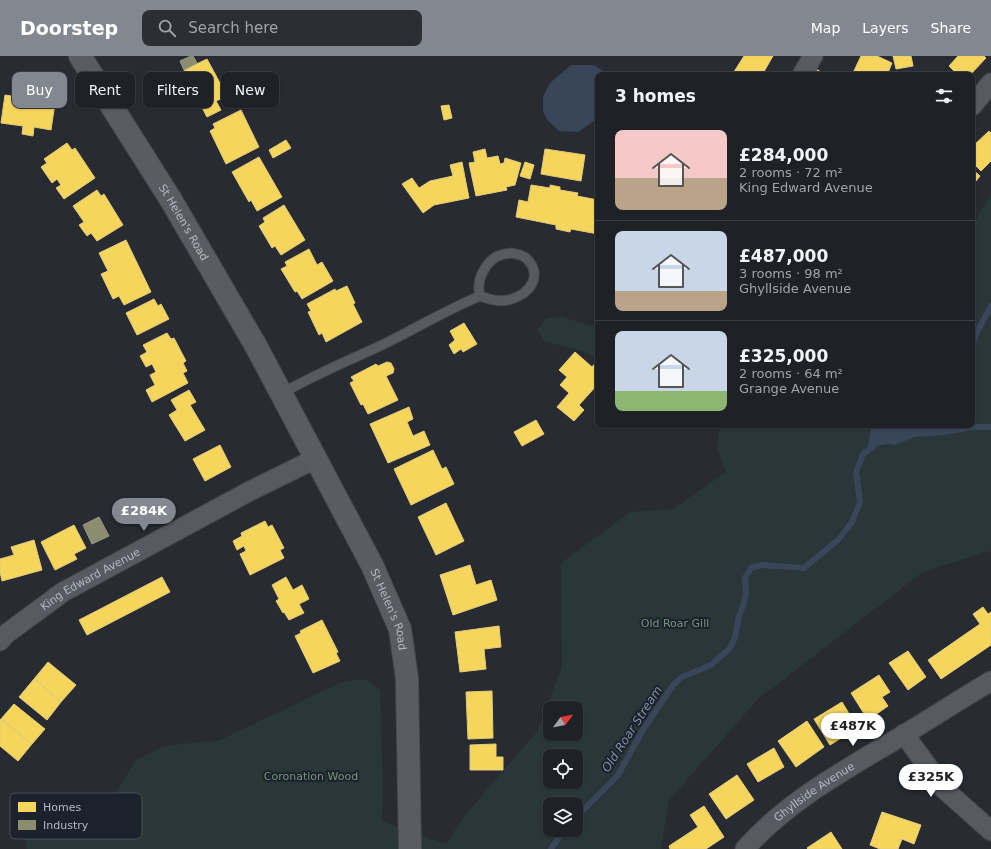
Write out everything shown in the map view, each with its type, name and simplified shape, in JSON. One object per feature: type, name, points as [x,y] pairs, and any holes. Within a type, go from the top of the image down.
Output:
[{"type":"main road","name":"St Helen's Road","points":[[80,56],[171,200],[256,346],[372,565],[400,629],[407,679],[410,848]]},
{"type":"street","points":[[804,72],[813,56]]},
{"type":"street","points":[[975,102],[991,83]]},
{"type":"street","name":"King Edward Avenue","points":[[2,634],[62,592],[250,491],[315,459]]},
{"type":"street","name":"Ghyllside Avenue","points":[[745,849],[790,806],[862,759],[991,681]]},
{"type":"street","points":[[904,734],[944,789],[991,831]]},
{"type":"lane","points":[[281,394],[301,382],[382,345],[461,304],[480,296],[492,300],[506,301],[520,296],[532,286],[535,276],[533,267],[525,257],[512,253],[502,254],[495,257],[483,272],[479,286],[480,296]]},
{"type":"green space","name":"Old Roar Gill","points":[[991,194],[991,551],[924,571],[758,699],[669,800],[661,849],[27,849],[25,840],[27,839],[142,839],[142,793],[116,793],[135,761],[164,746],[220,740],[340,683],[355,680],[366,680],[380,690],[383,788],[382,821],[446,844],[465,815],[537,732],[543,716],[543,741],[583,741],[583,701],[549,701],[562,666],[561,563],[630,512],[673,509],[726,472],[717,449],[720,428],[975,428],[975,222]]},
{"type":"green space","points":[[560,316],[595,326],[595,359],[586,352],[544,341],[537,330],[545,319]]},
{"type":"water","points":[[571,65],[594,65],[604,72],[595,72],[595,120],[578,132],[559,131],[547,120],[543,111],[543,97],[550,83]]},
{"type":"water","points":[[975,426],[983,428],[945,435],[915,437],[895,445],[884,444],[867,451],[871,428],[975,428]]},
{"type":"building: Homes","points":[[744,56],[773,56],[764,72],[734,72]]},
{"type":"building: Homes","points":[[861,56],[877,56],[892,63],[888,72],[853,72]]},
{"type":"building: Homes","points":[[893,56],[911,56],[913,66],[896,69]]},
{"type":"building: Homes","points":[[958,56],[984,56],[986,58],[973,72],[955,72],[949,66]]},
{"type":"building: Homes","points":[[207,59],[221,85],[221,99],[216,101],[221,110],[207,117],[202,108],[213,108],[213,72],[185,72],[184,70]]},
{"type":"building: Homes","points":[[816,69],[821,72],[814,72]]},
{"type":"building: Homes","points":[[5,95],[12,96],[12,108],[54,108],[51,130],[34,127],[33,136],[22,134],[23,126],[1,123]]},
{"type":"building: Homes","points":[[449,105],[452,118],[444,120],[441,106]]},
{"type":"building: Homes","points":[[241,110],[259,147],[226,164],[210,131],[215,128],[213,124]]},
{"type":"building: Homes","points":[[989,131],[991,133],[991,161],[981,171],[975,165],[975,144]]},
{"type":"building: Homes","points":[[286,140],[291,148],[273,158],[269,150]]},
{"type":"building: Homes","points":[[67,143],[72,150],[75,148],[95,178],[64,199],[56,188],[61,185],[57,179],[52,183],[41,167],[47,163],[44,159]]},
{"type":"building: Homes","points":[[485,149],[487,158],[498,156],[500,164],[504,163],[505,158],[521,163],[515,185],[506,187],[507,190],[476,196],[469,163],[475,162],[473,152]]},
{"type":"building: Homes","points":[[545,149],[585,155],[581,181],[541,174]]},
{"type":"building: Homes","points":[[259,157],[282,197],[257,211],[251,200],[249,202],[232,172]]},
{"type":"building: Homes","points":[[462,162],[469,198],[434,205],[423,213],[402,184],[412,178],[419,188],[430,181],[453,176],[450,165]]},
{"type":"building: Homes","points":[[525,162],[534,165],[530,179],[520,176]]},
{"type":"building: Homes","points":[[975,172],[980,176],[975,182]]},
{"type":"building: Homes","points":[[531,185],[550,188],[550,185],[560,187],[560,190],[578,193],[577,196],[595,199],[595,233],[571,229],[570,232],[556,229],[556,225],[516,217],[519,200],[528,202]]},
{"type":"building: Homes","points":[[97,190],[101,196],[104,194],[123,225],[97,241],[91,233],[87,236],[79,225],[84,222],[73,206]]},
{"type":"building: Homes","points":[[284,205],[305,240],[281,255],[275,246],[272,248],[259,226],[265,222],[263,218]]},
{"type":"building: Homes","points":[[126,240],[151,292],[124,305],[119,296],[113,299],[101,274],[108,271],[99,253]]},
{"type":"building: Homes","points":[[309,249],[317,265],[322,262],[333,281],[302,299],[297,291],[295,292],[281,269],[287,266],[285,262]]},
{"type":"building: Homes","points":[[347,286],[355,303],[353,304],[362,322],[326,342],[322,333],[319,335],[308,312],[311,311],[307,304],[335,289],[336,291]]},
{"type":"building: Homes","points":[[154,299],[158,306],[161,304],[169,319],[137,335],[126,313]]},
{"type":"building: Homes","points":[[464,323],[477,344],[463,352],[461,349],[454,354],[449,345],[455,340],[450,331]]},
{"type":"building: Homes","points":[[167,333],[171,339],[174,338],[186,361],[183,363],[187,371],[183,373],[188,383],[152,402],[146,390],[155,385],[150,375],[156,372],[152,364],[146,367],[140,356],[147,352],[143,345]]},
{"type":"building: Homes","points":[[575,352],[592,367],[595,363],[595,387],[579,405],[584,410],[574,421],[557,407],[569,393],[560,385],[567,377],[559,370]]},
{"type":"building: Homes","points":[[387,362],[391,363],[394,369],[393,373],[386,376],[398,400],[368,414],[363,404],[361,405],[350,383],[354,381],[351,377],[376,364],[378,366]]},
{"type":"building: Homes","points":[[189,390],[196,402],[190,405],[205,430],[185,441],[169,415],[177,410],[171,400]]},
{"type":"building: Homes","points":[[409,407],[413,419],[407,422],[413,436],[424,431],[430,445],[388,463],[370,424]]},
{"type":"building: Homes","points":[[536,420],[544,434],[522,446],[514,432]]},
{"type":"building: Homes","points":[[220,445],[231,467],[205,481],[193,459]]},
{"type":"building: Homes","points":[[433,450],[442,469],[446,467],[454,484],[411,505],[394,469]]},
{"type":"building: Homes","points":[[446,503],[464,541],[436,555],[418,517]]},
{"type":"building: Homes","points":[[265,521],[268,527],[272,525],[284,548],[280,550],[284,558],[250,575],[240,554],[246,551],[244,546],[237,550],[233,541],[242,536],[241,533]]},
{"type":"building: Homes","points":[[74,525],[86,548],[74,554],[77,559],[55,570],[41,542]]},
{"type":"building: Homes","points":[[34,540],[42,570],[2,581],[0,559],[14,555],[11,547]]},
{"type":"building: Homes","points":[[470,565],[476,585],[491,580],[497,600],[453,615],[440,575]]},
{"type":"building: Homes","points":[[162,577],[170,592],[87,635],[79,620]]},
{"type":"building: Homes","points":[[286,577],[293,590],[302,585],[309,599],[299,604],[304,613],[289,620],[276,601],[279,599],[272,585]]},
{"type":"building: Homes","points":[[983,607],[988,614],[991,612],[991,645],[941,679],[928,660],[980,624],[973,614]]},
{"type":"building: Homes","points":[[322,620],[338,652],[336,653],[340,661],[313,673],[295,636],[301,633],[300,631]]},
{"type":"building: Homes","points":[[499,626],[501,647],[484,649],[486,669],[460,672],[455,632]]},
{"type":"building: Homes","points":[[908,651],[926,677],[908,690],[889,663]]},
{"type":"building: Homes","points":[[48,662],[76,685],[61,702],[34,679]]},
{"type":"building: Homes","points":[[879,675],[890,692],[882,697],[888,706],[868,720],[851,693]]},
{"type":"building: Homes","points":[[34,679],[61,702],[47,720],[19,697]]},
{"type":"building: Homes","points":[[492,691],[493,738],[468,739],[466,692]]},
{"type":"building: Homes","points":[[842,702],[853,720],[838,729],[843,737],[830,745],[814,719]]},
{"type":"building: Homes","points":[[14,704],[45,729],[32,744],[1,719]]},
{"type":"building: Homes","points":[[1,719],[32,744],[18,761],[0,746]]},
{"type":"building: Homes","points":[[807,721],[824,747],[796,767],[778,741]]},
{"type":"building: Homes","points":[[496,744],[496,757],[503,757],[503,770],[470,770],[470,745]]},
{"type":"building: Homes","points":[[774,748],[784,767],[758,782],[747,764]]},
{"type":"building: Homes","points":[[737,775],[754,800],[726,819],[709,794]]},
{"type":"building: Homes","points":[[704,806],[724,837],[706,849],[670,849],[669,846],[698,827],[690,815]]},
{"type":"building: Homes","points":[[882,812],[921,825],[914,844],[902,839],[898,849],[880,849],[870,845]]},
{"type":"building: Homes","points":[[831,832],[842,849],[807,848]]},
{"type":"building: Industry","points":[[193,56],[197,63],[184,70],[180,61]]},
{"type":"building: Industry","points":[[99,517],[109,536],[92,544],[83,525]]},
{"type":"waterway","points":[[975,337],[991,306]]},
{"type":"waterway","name":"Old Roar Stream","points":[[977,427],[991,427]]},
{"type":"waterway","name":"Old Roar Stream","points":[[583,810],[618,775],[644,728],[674,684],[682,677],[711,665],[729,649],[735,638],[739,616],[744,603],[746,593],[745,578],[751,568],[763,565],[804,568],[838,540],[852,522],[860,502],[856,472],[863,454],[873,447]]},
{"type":"waterway","name":"Old Roar Stream","points":[[551,849],[559,837]]},
{"type":"park label","name":"Coronation Wood","points":[[311,776]]}]
